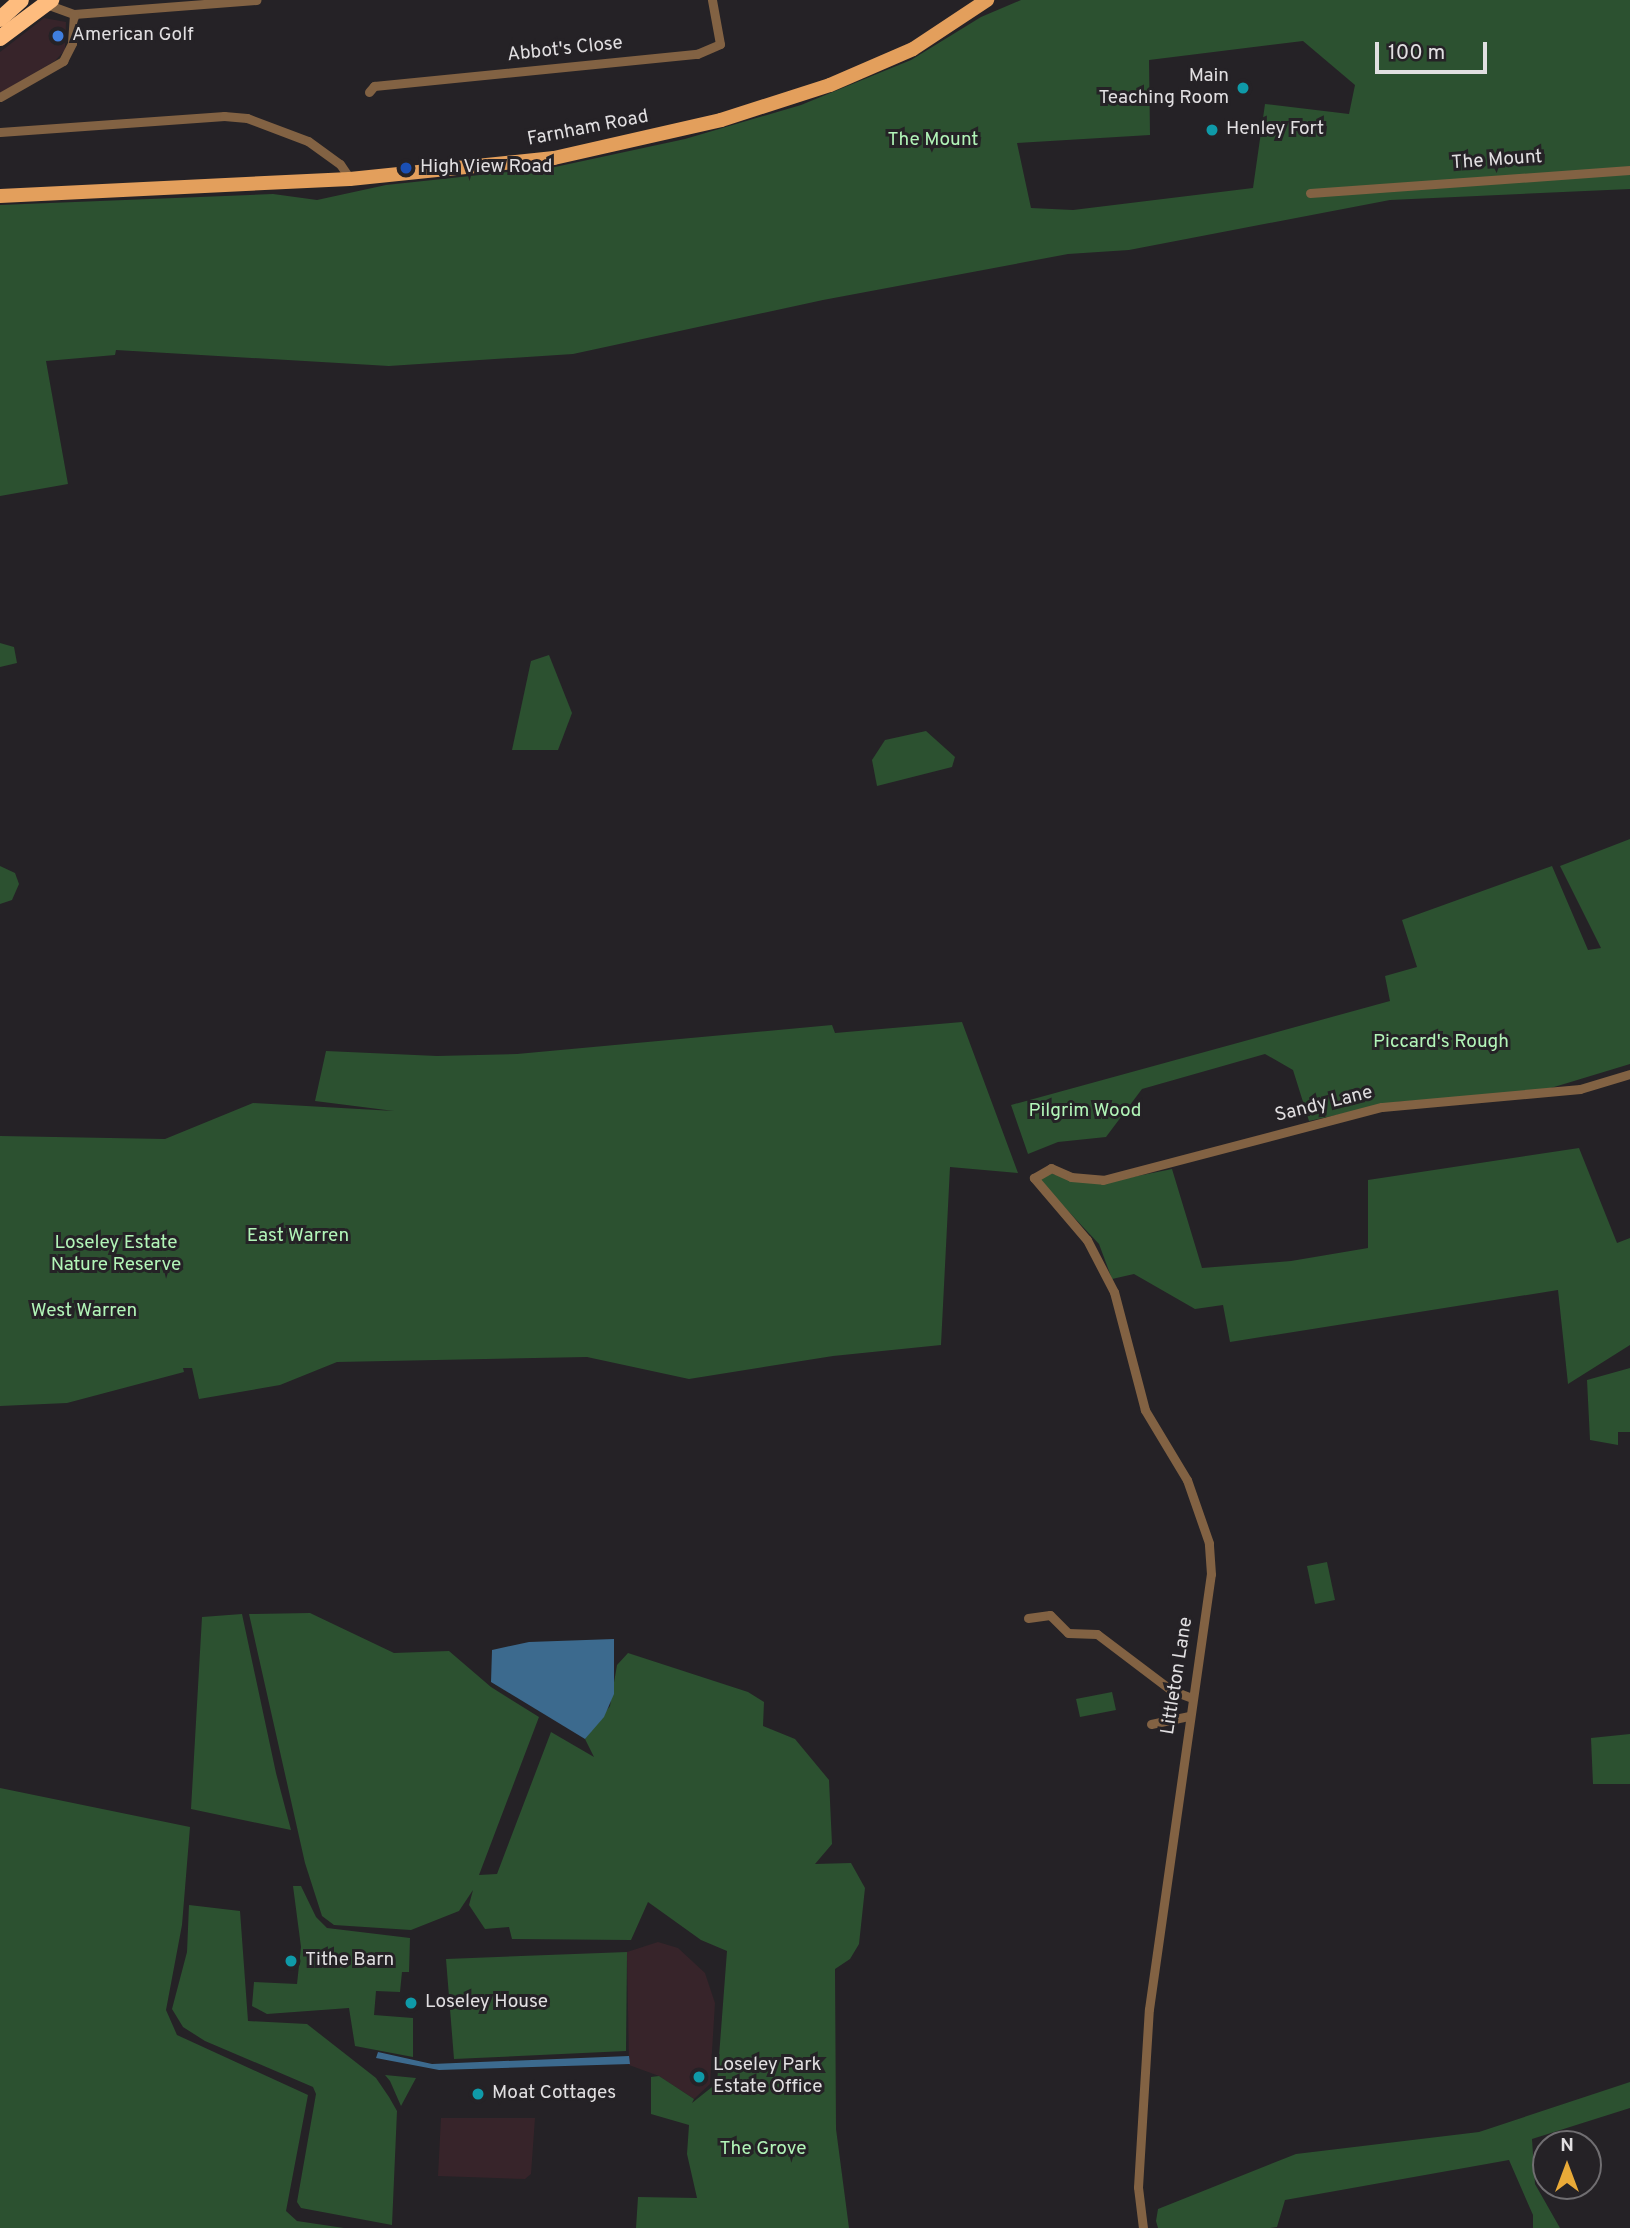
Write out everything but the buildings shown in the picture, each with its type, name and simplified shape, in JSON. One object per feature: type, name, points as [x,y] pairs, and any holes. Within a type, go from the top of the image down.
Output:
[{"type":"highway","points":[[0,19],[21,0]]},
{"type":"highway","points":[[0,38],[49,2]]},
{"type":"main road","name":"Farnham Road","points":[[0,196],[350,179],[554,158],[765,108],[913,49],[987,0]]},
{"type":"street","points":[[49,2],[74,14],[256,0]]},
{"type":"street","name":"Abbot's Close","points":[[369,92],[374,86],[697,54],[720,44],[712,0]]},
{"type":"street","points":[[0,97],[63,61],[72,43],[74,14]]},
{"type":"street","points":[[0,132],[224,116],[247,118],[308,141],[340,164],[350,179]]},
{"type":"street","name":"The Mount","points":[[1310,193],[1630,170]]},
{"type":"street","name":"Sandy Lane","points":[[1034,1178],[1051,1168],[1071,1177],[1103,1180],[1382,1107],[1580,1089],[1630,1074]]},
{"type":"street","name":"Littleton Lane","points":[[1034,1178],[1087,1240],[1114,1292],[1144,1410],[1175,1454],[1198,1505],[1209,1543],[1211,1574],[1188,1716],[1149,2009],[1138,2187],[1142,2225]]},
{"type":"street","points":[[1028,1618],[1050,1615],[1068,1633],[1097,1634],[1171,1690],[1192,1698]]},
{"type":"street","points":[[1151,1724],[1188,1716]]},
{"type":"shaded area","points":[[44,18],[66,22],[65,50],[55,61],[0,93],[0,52]]},
{"type":"shaded area","points":[[658,1942],[678,1948],[705,1973],[715,2003],[710,2084],[694,2099],[659,2076],[629,2065],[627,1952]]},
{"type":"shaded area","points":[[441,2118],[535,2118],[531,2174],[525,2179],[438,2176]]},
{"type":"green space","points":[[1021,0],[1630,0],[1630,189],[1390,200],[1129,250],[1068,254],[823,300],[573,354],[389,366],[116,350],[115,355],[46,361],[68,484],[0,496],[0,205],[273,194],[317,200],[386,185],[555,167],[685,139],[801,105],[911,60],[981,17]],"holes":[[[1303,41],[1355,85],[1349,114],[1265,104],[1253,188],[1073,210],[1031,208],[1017,143],[1150,135],[1149,60]]]},
{"type":"green space","points":[[0,643],[14,647],[17,663],[0,667]]},
{"type":"green space","points":[[549,655],[572,713],[558,750],[512,750],[531,661]]},
{"type":"green space","points":[[926,731],[955,757],[952,767],[877,786],[872,760],[885,740]]},
{"type":"green space","points":[[1630,839],[1630,1064],[1541,1091],[1396,1102],[1309,1121],[1293,1070],[1265,1054],[1142,1089],[1106,1137],[1058,1142],[1028,1154],[1011,1105],[1390,1001],[1385,976],[1417,967],[1402,920],[1552,866],[1588,950],[1601,948],[1560,866]]},
{"type":"green space","points":[[0,866],[15,873],[19,884],[12,900],[0,904]]},
{"type":"green space","name":"East Warren","points":[[962,1022],[1018,1173],[950,1167],[941,1345],[833,1356],[689,1379],[587,1357],[337,1362],[280,1385],[199,1399],[192,1368],[183,1368],[184,1372],[67,1403],[0,1406],[0,1136],[165,1139],[253,1103],[394,1111],[315,1101],[326,1051],[437,1056],[517,1054],[832,1025],[835,1033]]},
{"type":"green space","points":[[1579,1148],[1617,1243],[1630,1238],[1630,1345],[1568,1384],[1558,1290],[1230,1342],[1223,1305],[1195,1309],[1134,1274],[1112,1279],[1099,1244],[1039,1180],[1048,1173],[1098,1184],[1172,1169],[1202,1268],[1291,1261],[1368,1248],[1368,1180]]},
{"type":"green space","points":[[1630,1368],[1630,1432],[1618,1432],[1618,1445],[1590,1440],[1587,1380]]},
{"type":"green space","points":[[1327,1562],[1335,1600],[1315,1604],[1307,1566]]},
{"type":"green space","name":"The Grove","points":[[310,1613],[394,1653],[449,1651],[491,1687],[539,1717],[479,1875],[497,1874],[551,1732],[594,1757],[585,1739],[610,1706],[617,1665],[628,1653],[748,1692],[764,1702],[763,1726],[795,1739],[829,1780],[832,1844],[815,1864],[851,1863],[865,1888],[859,1944],[850,1959],[835,1969],[836,2129],[849,2228],[636,2228],[638,2197],[697,2198],[687,2154],[689,2125],[651,2114],[651,2077],[659,2076],[694,2099],[692,2103],[717,2083],[727,1951],[701,1940],[648,1902],[631,1940],[512,1939],[509,1927],[485,1929],[469,1905],[473,1890],[459,1911],[411,1930],[334,1925],[322,1916],[305,1863],[249,1614]]},
{"type":"green space","points":[[242,1614],[291,1830],[191,1809],[202,1617]]},
{"type":"green space","points":[[1112,1692],[1116,1710],[1080,1717],[1076,1699]]},
{"type":"green space","points":[[1630,1734],[1630,1784],[1593,1784],[1591,1738]]},
{"type":"green space","points":[[0,1788],[190,1827],[182,1925],[166,2010],[177,2035],[308,2095],[286,2211],[297,2221],[344,2228],[0,2228]]},
{"type":"green space","points":[[293,1886],[301,1886],[316,1917],[327,1928],[410,1938],[409,1972],[402,1972],[400,1992],[376,1991],[374,2015],[413,2018],[413,2057],[355,2046],[349,2008],[267,2014],[252,2006],[254,1982],[297,1984],[301,1947]]},
{"type":"green space","points":[[189,1905],[240,1911],[248,2021],[307,2024],[376,2078],[389,2097],[397,2111],[392,2225],[301,2208],[297,2202],[316,2094],[313,2087],[205,2041],[183,2027],[172,2009],[187,1952]]},
{"type":"green space","points":[[627,1952],[626,2051],[454,2059],[446,1959]]},
{"type":"green space","points":[[385,2075],[416,2078],[401,2106],[390,2081]]},
{"type":"green space","points":[[1630,2082],[1630,2108],[1560,2130],[1532,2130],[1532,2200],[1544,2200],[1560,2228],[1533,2228],[1533,2215],[1509,2160],[1285,2200],[1277,2227],[1158,2228],[1158,2209],[1296,2154],[1479,2132]]},
{"type":"water","points":[[614,1639],[614,1694],[604,1717],[585,1739],[491,1682],[492,1650],[529,1642]]},
{"type":"water","points":[[378,2052],[432,2064],[629,2056],[630,2064],[439,2070],[376,2058]]},
{"type":"place","name":"American Golf","points":[[58,36]]},
{"type":"place","name":"Main Teaching Room","points":[[1243,88]]},
{"type":"place","name":"Henley Fort","points":[[1212,130]]},
{"type":"place","name":"High View Road","points":[[406,168]]},
{"type":"place","name":"Tithe Barn","points":[[291,1961]]},
{"type":"place","name":"Loseley House","points":[[411,2003]]},
{"type":"place","name":"Loseley Park Estate Office","points":[[699,2077]]},
{"type":"place","name":"Moat Cottages","points":[[478,2094]]},
{"type":"park label","name":"Piccard's Rough","points":[[1441,1043]]},
{"type":"park label","name":"Pilgrim Wood","points":[[1085,1112]]},
{"type":"park label","name":"Loseley Estate Nature Reserve","points":[[116,1255]]},
{"type":"park label","name":"West Warren","points":[[84,1312]]}]
